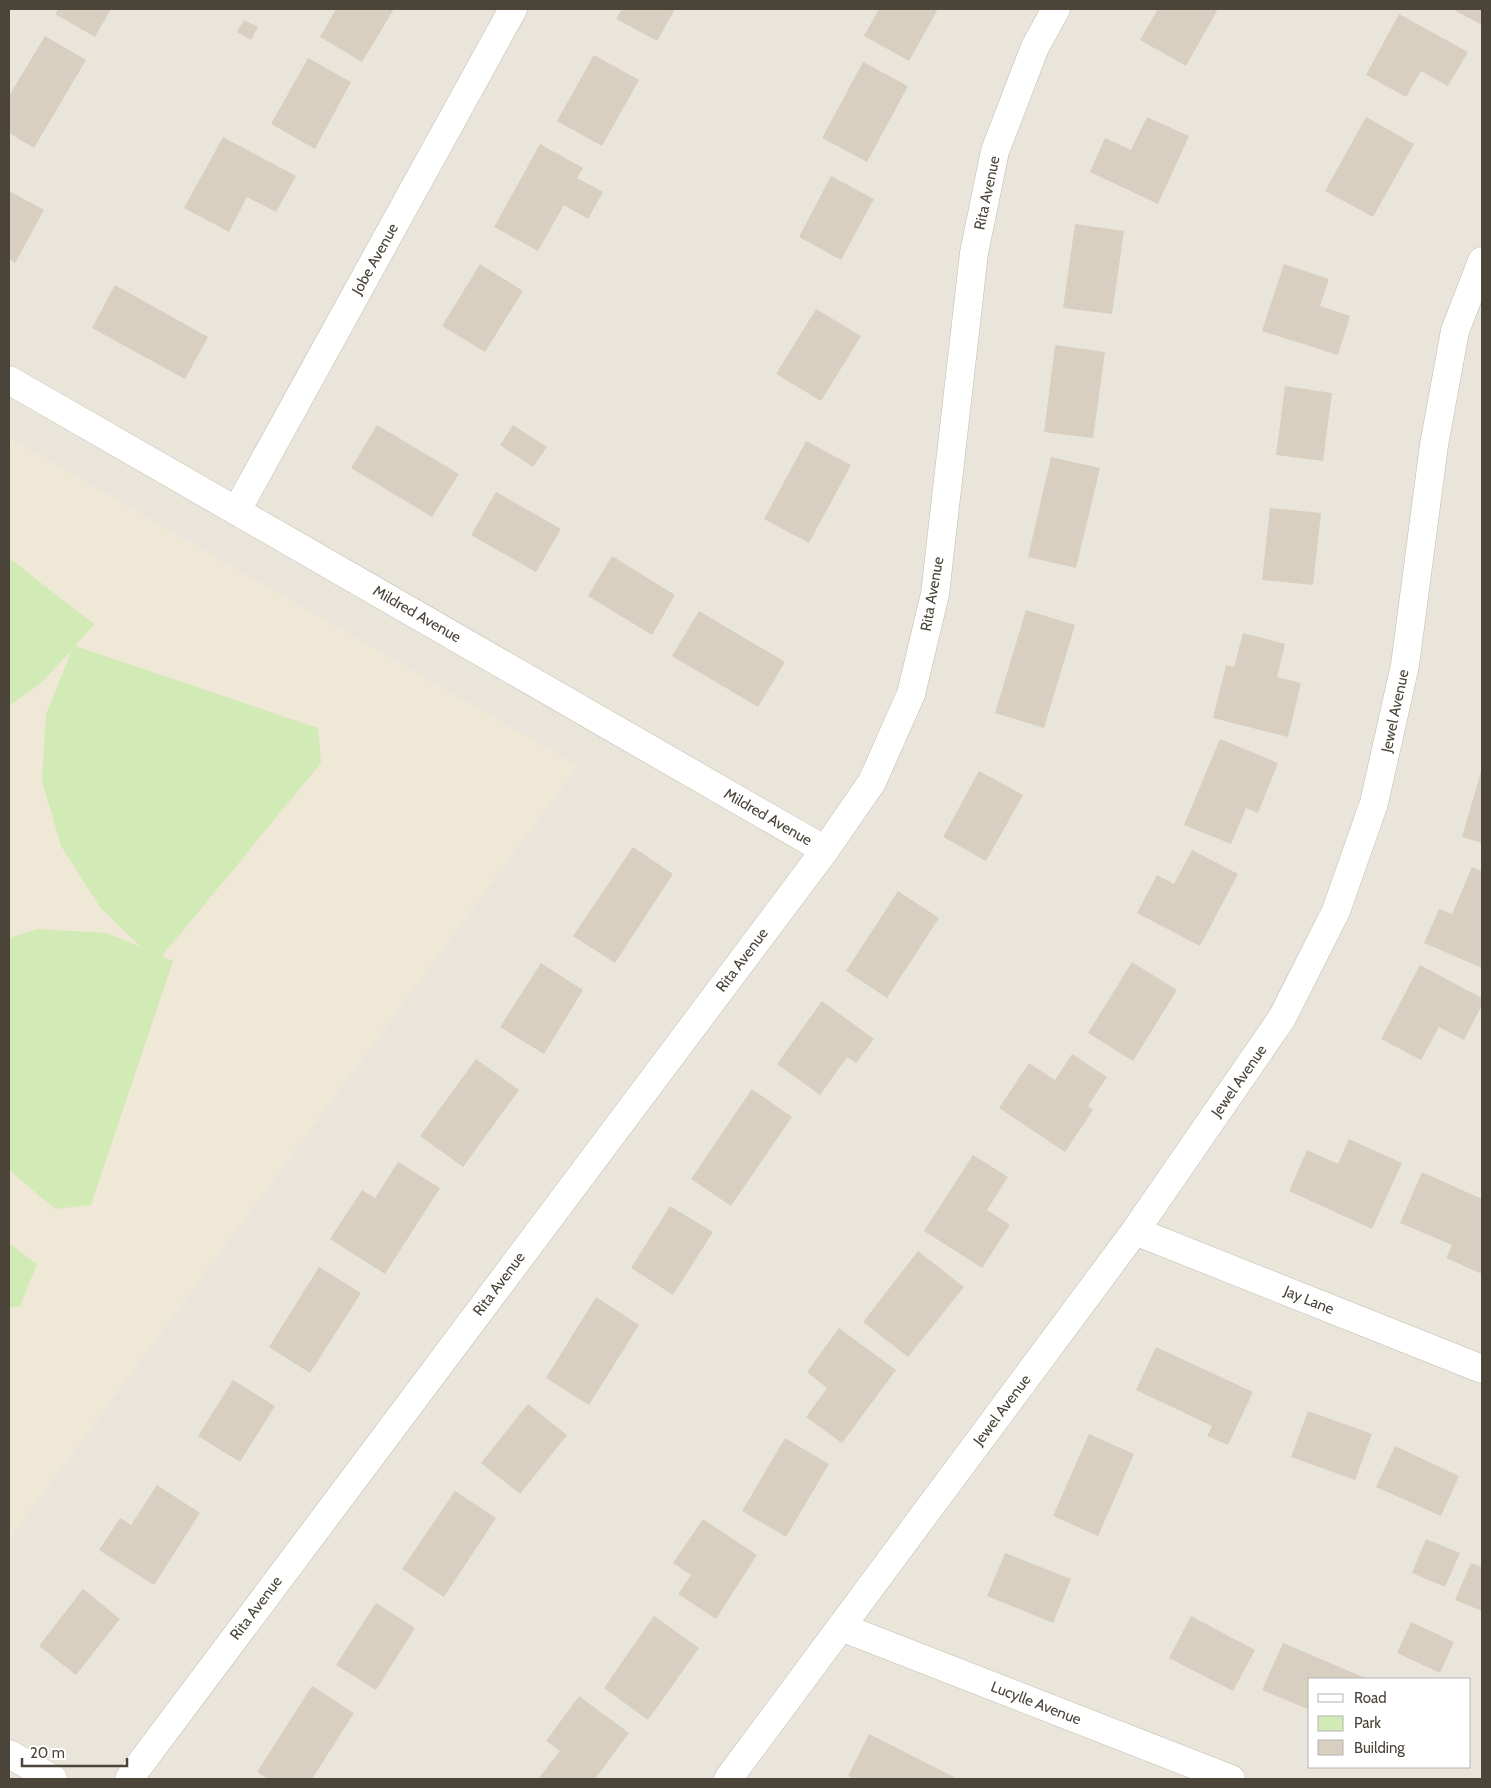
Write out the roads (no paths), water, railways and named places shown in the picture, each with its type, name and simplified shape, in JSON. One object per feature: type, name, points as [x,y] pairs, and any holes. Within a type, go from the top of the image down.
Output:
[{"type":"street","name":"Jobe Avenue","points":[[237,510],[513,9]]},
{"type":"street","name":"Rita Avenue","points":[[130,1779],[825,850],[872,782],[911,694],[935,594],[974,253],[993,160],[1035,47],[1056,9]]},
{"type":"street","name":"Jewel Avenue","points":[[728,1779],[1135,1231],[1282,1018],[1336,911],[1374,802],[1405,665],[1434,445],[1455,331],[1482,261]]},
{"type":"street","name":"Mildred Avenue","points":[[9,380],[825,850]]},
{"type":"street","name":"Jay Lane","points":[[1135,1231],[1482,1369]]},
{"type":"street","name":"Lucylle Avenue","points":[[841,1627],[1231,1779]]},
{"type":"street","points":[[9,1754],[53,1779]]}]
